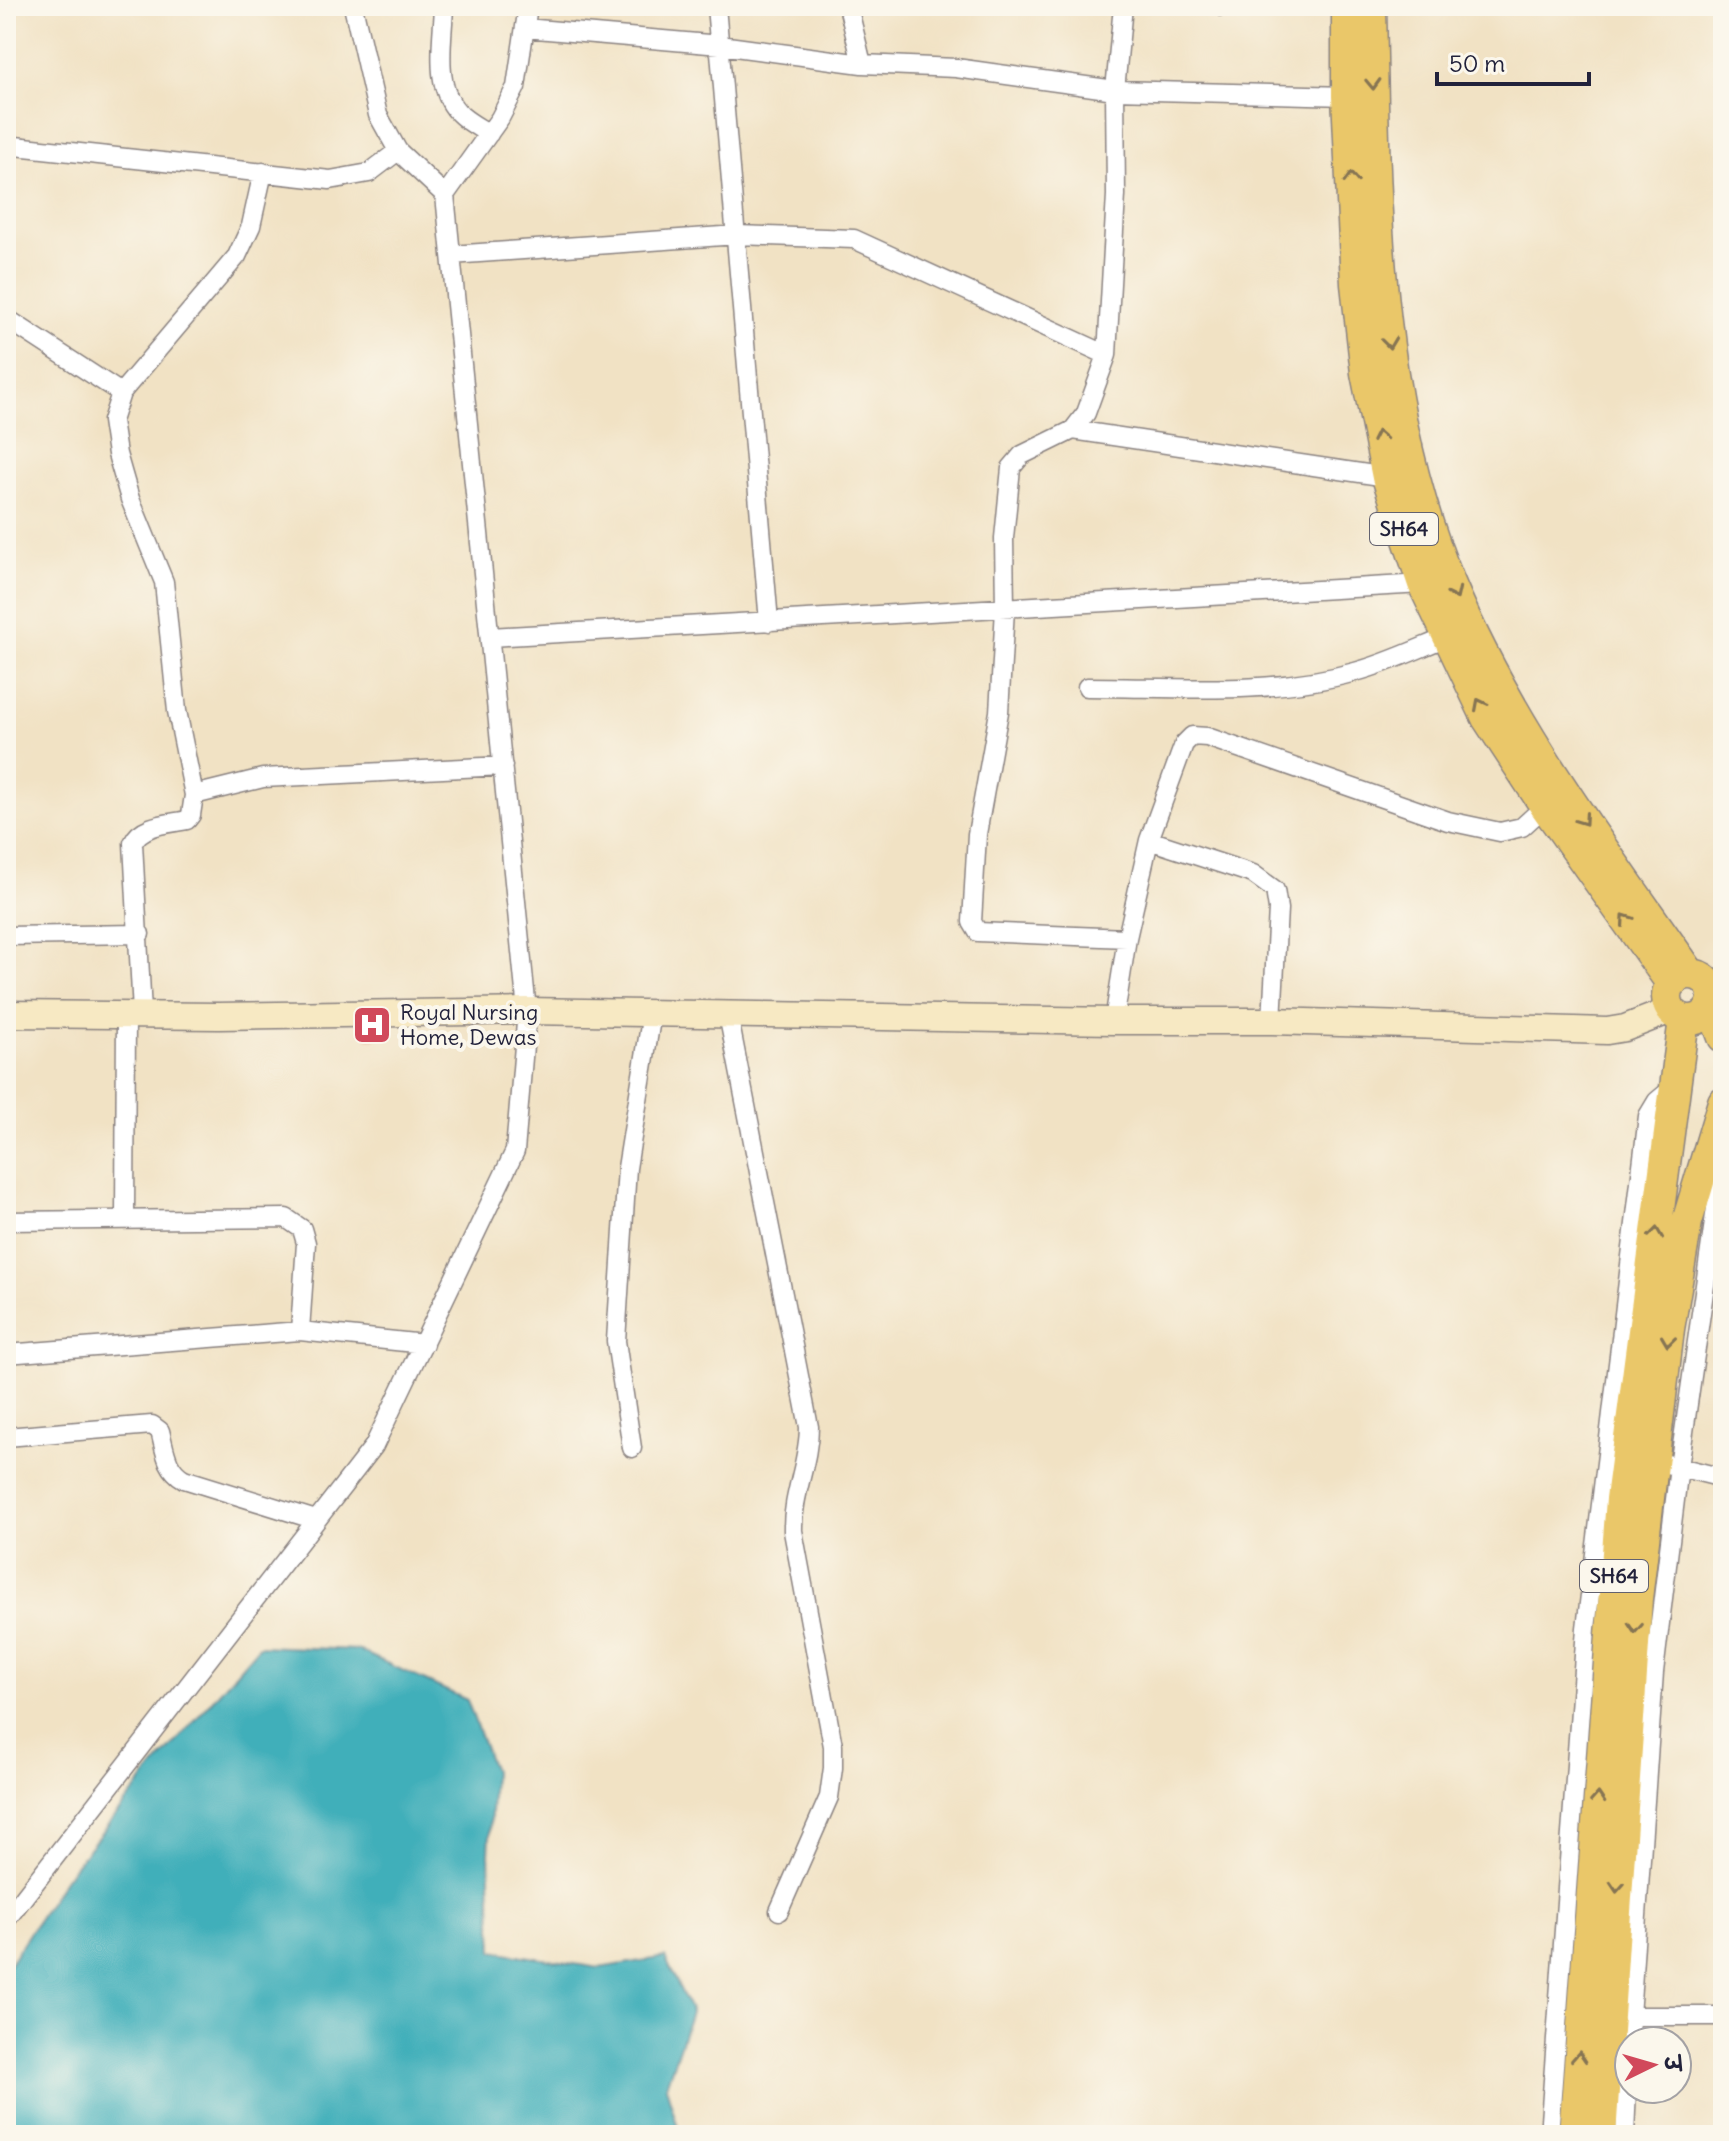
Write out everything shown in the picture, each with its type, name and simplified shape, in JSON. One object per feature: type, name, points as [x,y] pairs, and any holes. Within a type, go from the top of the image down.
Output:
[{"type":"main road","name":"SH64","points":[[1347,6],[1347,96],[1356,284],[1366,373],[1387,477],[1423,584],[1487,718],[1679,996]]},
{"type":"main road","name":"SH64","points":[[1371,6],[1381,277],[1393,375],[1415,482],[1449,582],[1496,680],[1679,996],[1675,1086],[1621,1499],[1574,2135]]},
{"type":"main road","name":"SH64","points":[[1679,996],[1701,976],[1709,984],[1719,1023]]},
{"type":"main road","name":"SH64","points":[[1601,2135],[1619,2016],[1637,1599],[1666,1464],[1669,1329],[1687,1222],[1723,1102]]},
{"type":"street","points":[[6,1920],[374,1446],[515,1151],[527,1011],[445,195],[398,151],[378,115],[353,6]]},
{"type":"street","points":[[444,6],[442,74],[448,98],[460,115],[489,134]]},
{"type":"street","points":[[445,195],[489,134],[516,87],[528,6]]},
{"type":"street","points":[[716,6],[769,622]]},
{"type":"street","points":[[848,6],[862,64]]},
{"type":"street","points":[[1123,6],[1115,90],[1116,195],[1107,355],[1086,413],[1073,430],[1022,455],[1011,468],[1004,538],[1005,609],[999,712],[977,834],[972,922],[978,932],[1127,938]]},
{"type":"street","points":[[525,28],[720,45],[862,64],[956,68],[1115,90],[1347,96]]},
{"type":"street","points":[[6,145],[330,180],[369,173],[398,151]]},
{"type":"street","points":[[125,1218],[140,934],[133,843],[136,835],[143,830],[187,820],[191,815],[194,795],[177,711],[164,582],[130,499],[117,454],[112,421],[121,393],[237,256],[251,226],[263,172]]},
{"type":"street","points":[[451,255],[737,235],[854,239],[1107,355]]},
{"type":"street","points":[[6,318],[121,393]]},
{"type":"street","points":[[1073,430],[1387,477]]},
{"type":"street","points":[[490,637],[1423,584]]},
{"type":"street","points":[[1087,687],[1254,688],[1310,682],[1357,672],[1447,637]]},
{"type":"street","points":[[1114,1021],[1127,938],[1149,840],[1184,744],[1192,736],[1207,737],[1448,821],[1500,832],[1522,827],[1545,806]]},
{"type":"street","points":[[194,795],[263,778],[503,766]]},
{"type":"street","points":[[1149,840],[1253,874],[1275,890],[1278,909],[1272,1021]]},
{"type":"street","points":[[6,936],[140,934]]},
{"type":"street","points":[[6,1014],[219,1016],[527,1011],[1272,1021],[1607,1031],[1625,1028],[1679,996]]},
{"type":"street","points":[[632,1448],[616,1341],[627,1168],[652,1013]]},
{"type":"street","points":[[728,1014],[809,1427],[809,1449],[795,1496],[793,1531],[833,1746],[829,1797],[779,1911]]},
{"type":"street","points":[[1549,2135],[1588,1612],[1648,1116],[1657,1101],[1675,1086]]},
{"type":"street","points":[[6,1221],[286,1218],[302,1229],[306,1243],[300,1331]]},
{"type":"street","points":[[6,1354],[300,1331],[424,1344]]},
{"type":"street","points":[[6,1437],[152,1425],[160,1431],[169,1467],[184,1479],[316,1520]]},
{"type":"street","points":[[1666,1464],[1723,1478]]},
{"type":"street","points":[[1625,2135],[1619,2016],[1723,2016]]},
{"type":"water","points":[[259,1646],[358,1650],[467,1700],[493,1771],[489,1854],[493,1951],[599,1968],[665,1957],[691,2012],[666,2086],[680,2135],[6,2135],[6,1969],[65,1878],[152,1770]]},
{"type":"building","points":[[1183,6],[1215,6],[1216,8],[1184,11]]},
{"type":"building","points":[[1218,6],[1229,6],[1230,15],[1219,16]]},
{"type":"building","points":[[366,1019],[375,1019],[377,1039],[368,1039]]},
{"type":"place","name":"Royal Nursing Home, Dewas","points":[[372,1025]]}]
